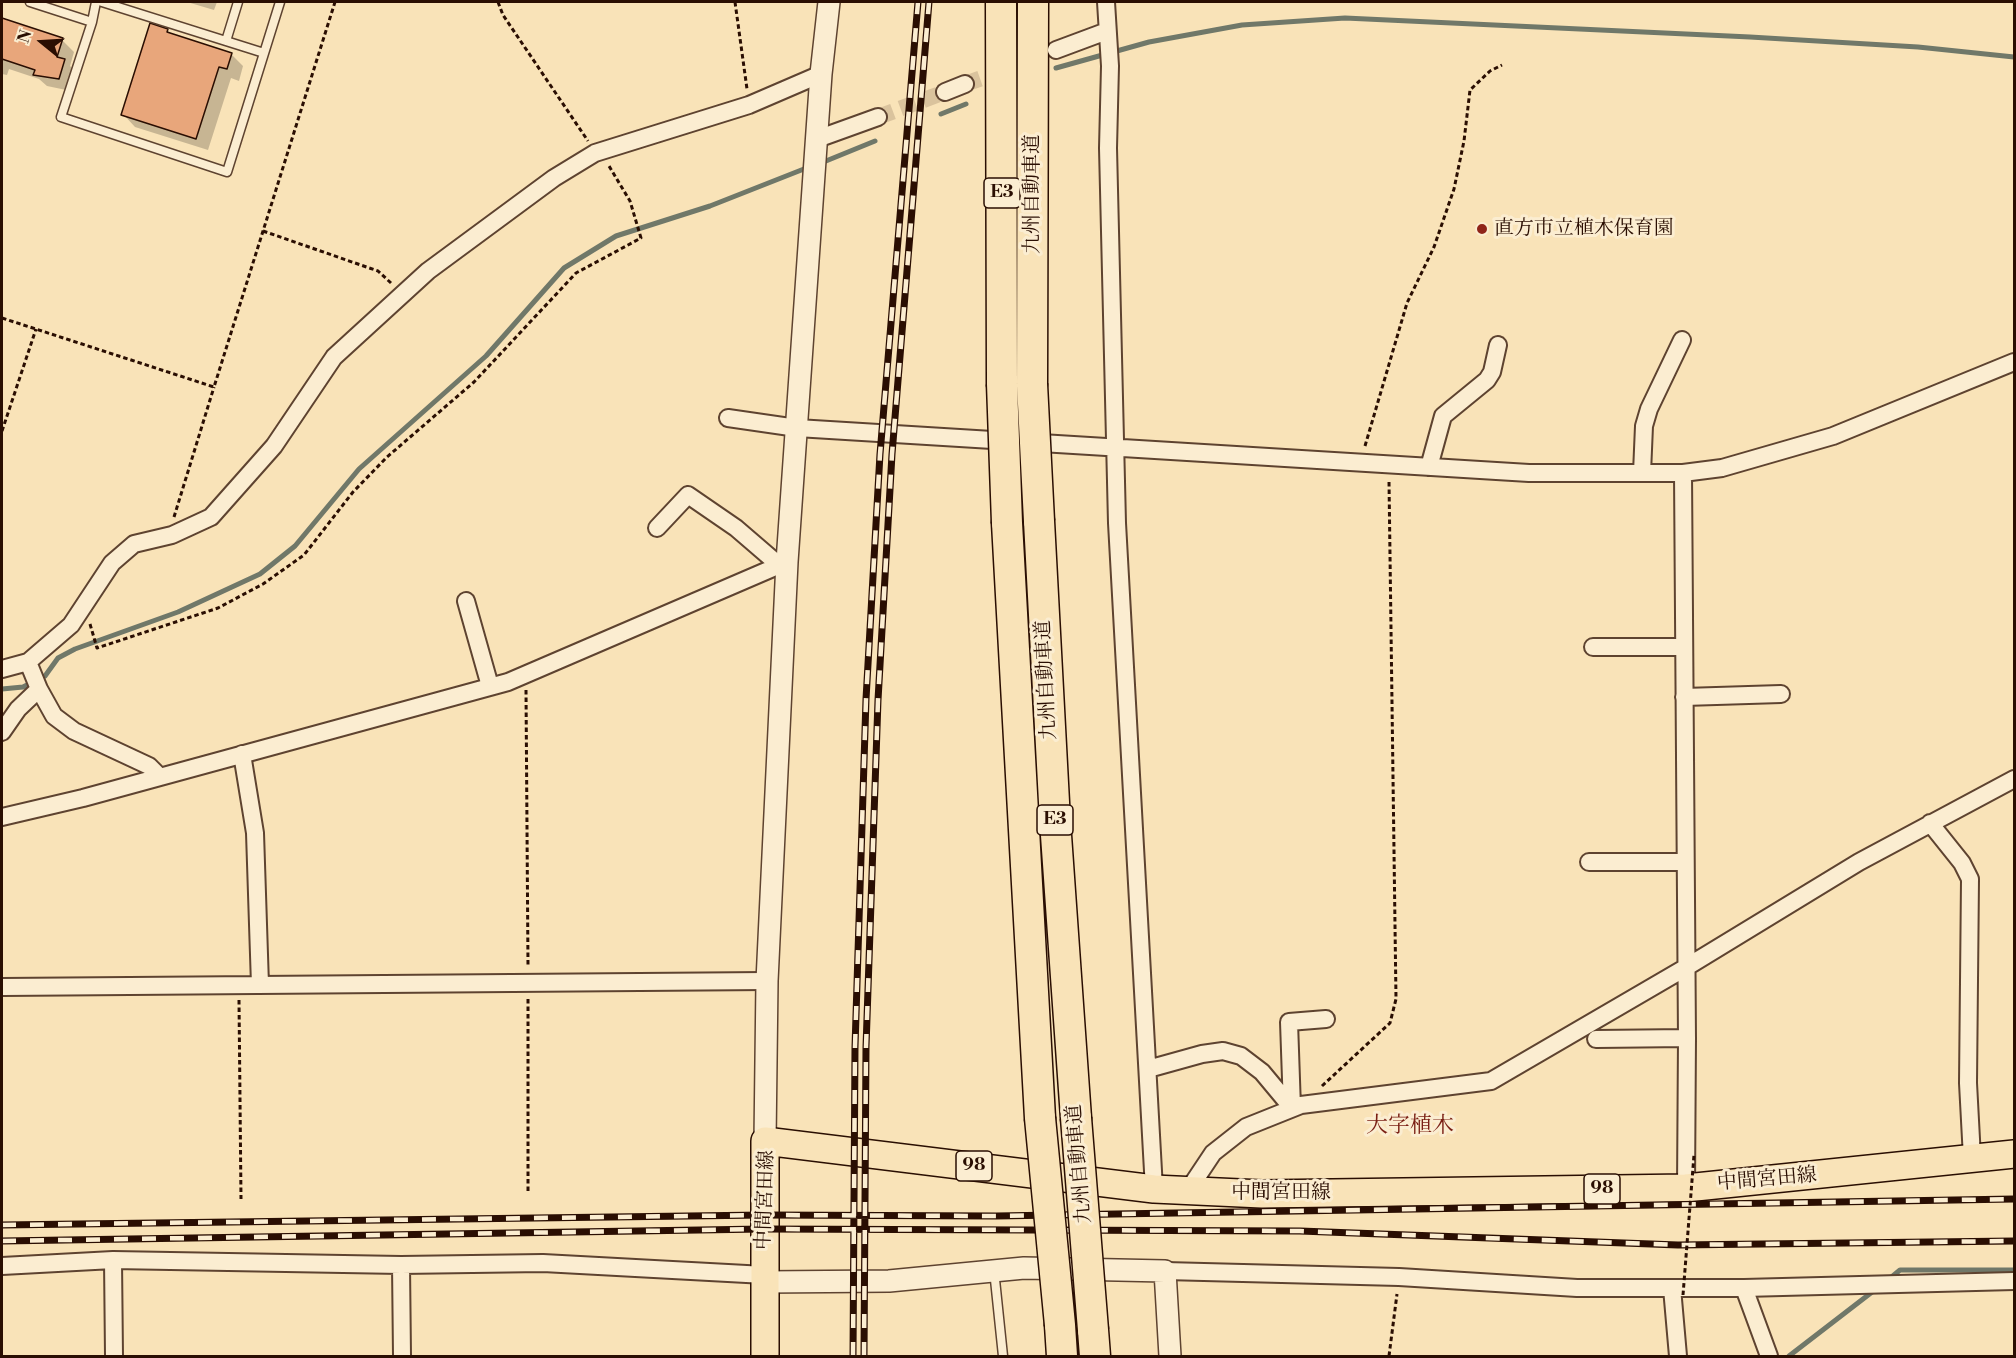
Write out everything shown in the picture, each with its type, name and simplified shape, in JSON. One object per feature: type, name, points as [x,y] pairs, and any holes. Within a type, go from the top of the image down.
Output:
[{"type":"highway","name":"九州自動車道","points":[[1001,2],[1002,384],[1008,523],[1040,1118],[1052,1248],[1053,1326],[1062,1356]]},
{"type":"highway","name":"九州自動車道","points":[[1033,2],[1032,384],[1055,820],[1094,1343]]},
{"type":"highway","points":[[1046,1356],[1053,1326]]},
{"type":"main road","name":"中間宮田線","points":[[765,1356],[765,1141],[1154,1189],[1262,1194],[1686,1188],[2014,1154]]},
{"type":"street","points":[[765,1141],[767,981],[783,563],[797,428],[821,74],[829,2]]},
{"type":"street","points":[[1106,2],[1110,66],[1108,148],[1114,448],[1154,1189]]},
{"type":"street","points":[[1056,50],[1107,35]]},
{"type":"street","points":[[2,669],[28,662],[71,625],[112,563],[134,543],[168,536],[211,517],[274,446],[334,357],[401,293],[545,185],[595,153],[749,105],[821,74]]},
{"type":"street","points":[[945,92],[965,84]]},
{"type":"street","points":[[817,143],[878,117]]},
{"type":"street","points":[[1642,473],[1644,426],[1649,409],[1682,340]]},
{"type":"street","points":[[1429,467],[1443,416],[1486,380],[1492,372],[1498,345]]},
{"type":"street","points":[[728,418],[797,428],[1529,473],[1683,473],[1733,465],[1833,436],[2014,362]]},
{"type":"street","points":[[1683,473],[1686,1188]]},
{"type":"street","points":[[657,528],[688,495],[783,563]]},
{"type":"street","points":[[2,817],[160,777],[490,686],[526,674],[783,563]]},
{"type":"street","points":[[466,601],[490,686]]},
{"type":"street","points":[[1593,647],[1683,647]]},
{"type":"street","points":[[28,662],[39,689],[54,716],[74,732],[149,766],[160,777]]},
{"type":"street","points":[[2,732],[18,709],[39,689]]},
{"type":"street","points":[[1684,697],[1780,694]]},
{"type":"street","points":[[242,754],[255,833],[260,985]]},
{"type":"street","points":[[1187,1192],[1213,1154],[1246,1127],[1296,1106],[1491,1081],[1685,968],[1859,862],[2014,779]]},
{"type":"street","points":[[1930,823],[1962,863],[1970,879],[1968,1083],[1972,1158]]},
{"type":"street","points":[[1589,862],[1684,862]]},
{"type":"street","points":[[2,987],[767,981]]},
{"type":"street","points":[[1296,1106],[1289,1022],[1326,1019]]},
{"type":"street","points":[[1596,1040],[1687,1038]]},
{"type":"street","points":[[1148,1069],[1202,1054],[1223,1051],[1241,1056],[1262,1072],[1296,1106]]},
{"type":"street","points":[[113,1260],[114,1356]]},
{"type":"street","points":[[2,1266],[113,1260],[400,1265],[543,1263],[765,1279],[889,1281],[1024,1268],[1398,1277],[1678,1292],[1744,1288],[2014,1281]]},
{"type":"street","points":[[400,1265],[402,1356]]},
{"type":"street","points":[[1165,1271],[1170,1356]]},
{"type":"street","points":[[1744,1288],[1769,1356]]},
{"type":"street","points":[[1678,1292],[1678,1356]]},
{"type":"lane","points":[[30,2],[92,22]]},
{"type":"lane","points":[[96,2],[92,22],[61,117],[227,172],[280,2]]},
{"type":"lane","points":[[102,2],[264,53]]},
{"type":"lane","points":[[226,41],[238,2]]},
{"type":"lane","points":[[994,1270],[1003,1356]]},
{"type":"path","points":[[168,536],[335,2]]},
{"type":"path","points":[[82,609],[91,627],[97,648],[218,608],[263,584],[304,555],[360,485],[387,457],[474,382],[576,273],[641,238],[630,201],[612,170],[595,153],[503,15],[498,2]]},
{"type":"path","points":[[735,2],[749,105]]},
{"type":"path","points":[[1360,462],[1407,303],[1434,247],[1454,189],[1464,141],[1470,90],[1490,71],[1502,65]]},
{"type":"path","points":[[263,231],[378,271],[401,293]]},
{"type":"path","points":[[2,318],[214,387]]},
{"type":"path","points":[[2,431],[36,329]]},
{"type":"path","points":[[1296,1106],[1390,1023],[1396,999],[1389,464]]},
{"type":"path","points":[[526,674],[528,1192]]},
{"type":"path","points":[[239,985],[242,1199]]},
{"type":"path","points":[[1678,1292],[1694,1155]]},
{"type":"path","points":[[1389,1356],[1398,1277]]},
{"type":"building","points":[[2,18],[63,38],[57,57],[65,59],[59,79],[33,75],[35,70],[2,59]]},
{"type":"building","points":[[150,23],[168,29],[167,32],[232,53],[227,69],[219,67],[196,139],[121,115]]},
{"type":"waterway","points":[[1056,68],[1149,42],[1242,25],[1345,18],[1750,37],[1918,47],[2014,57]]},
{"type":"waterway","points":[[941,114],[966,104]]},
{"type":"waterway","points":[[821,163],[875,141]]},
{"type":"waterway","points":[[2,689],[23,687],[45,676],[58,658],[75,649],[178,612],[260,574],[295,546],[359,469],[486,356],[564,268],[616,236],[710,206],[809,167]]},
{"type":"waterway","points":[[1888,1280],[1900,1270],[2014,1270]]},
{"type":"waterway","points":[[1789,1356],[1876,1289]]},
{"type":"tunnel","points":[[965,84],[1007,69]]},
{"type":"tunnel","points":[[878,117],[945,92]]},
{"type":"railway","points":[[853,1356],[855,1047],[866,699],[880,454],[918,2]]},
{"type":"railway","points":[[864,1356],[866,1047],[878,700],[892,454],[929,2]]},
{"type":"railway","points":[[2,1225],[764,1215],[996,1216],[2014,1199]]},
{"type":"railway","points":[[2,1241],[763,1229],[1300,1231],[1678,1245],[2014,1241]]},
{"type":"place","name":"直方市立植木保育園","points":[[1482,229]]},
{"type":"district","name":"大字植木","points":[[1410,1127]]}]
